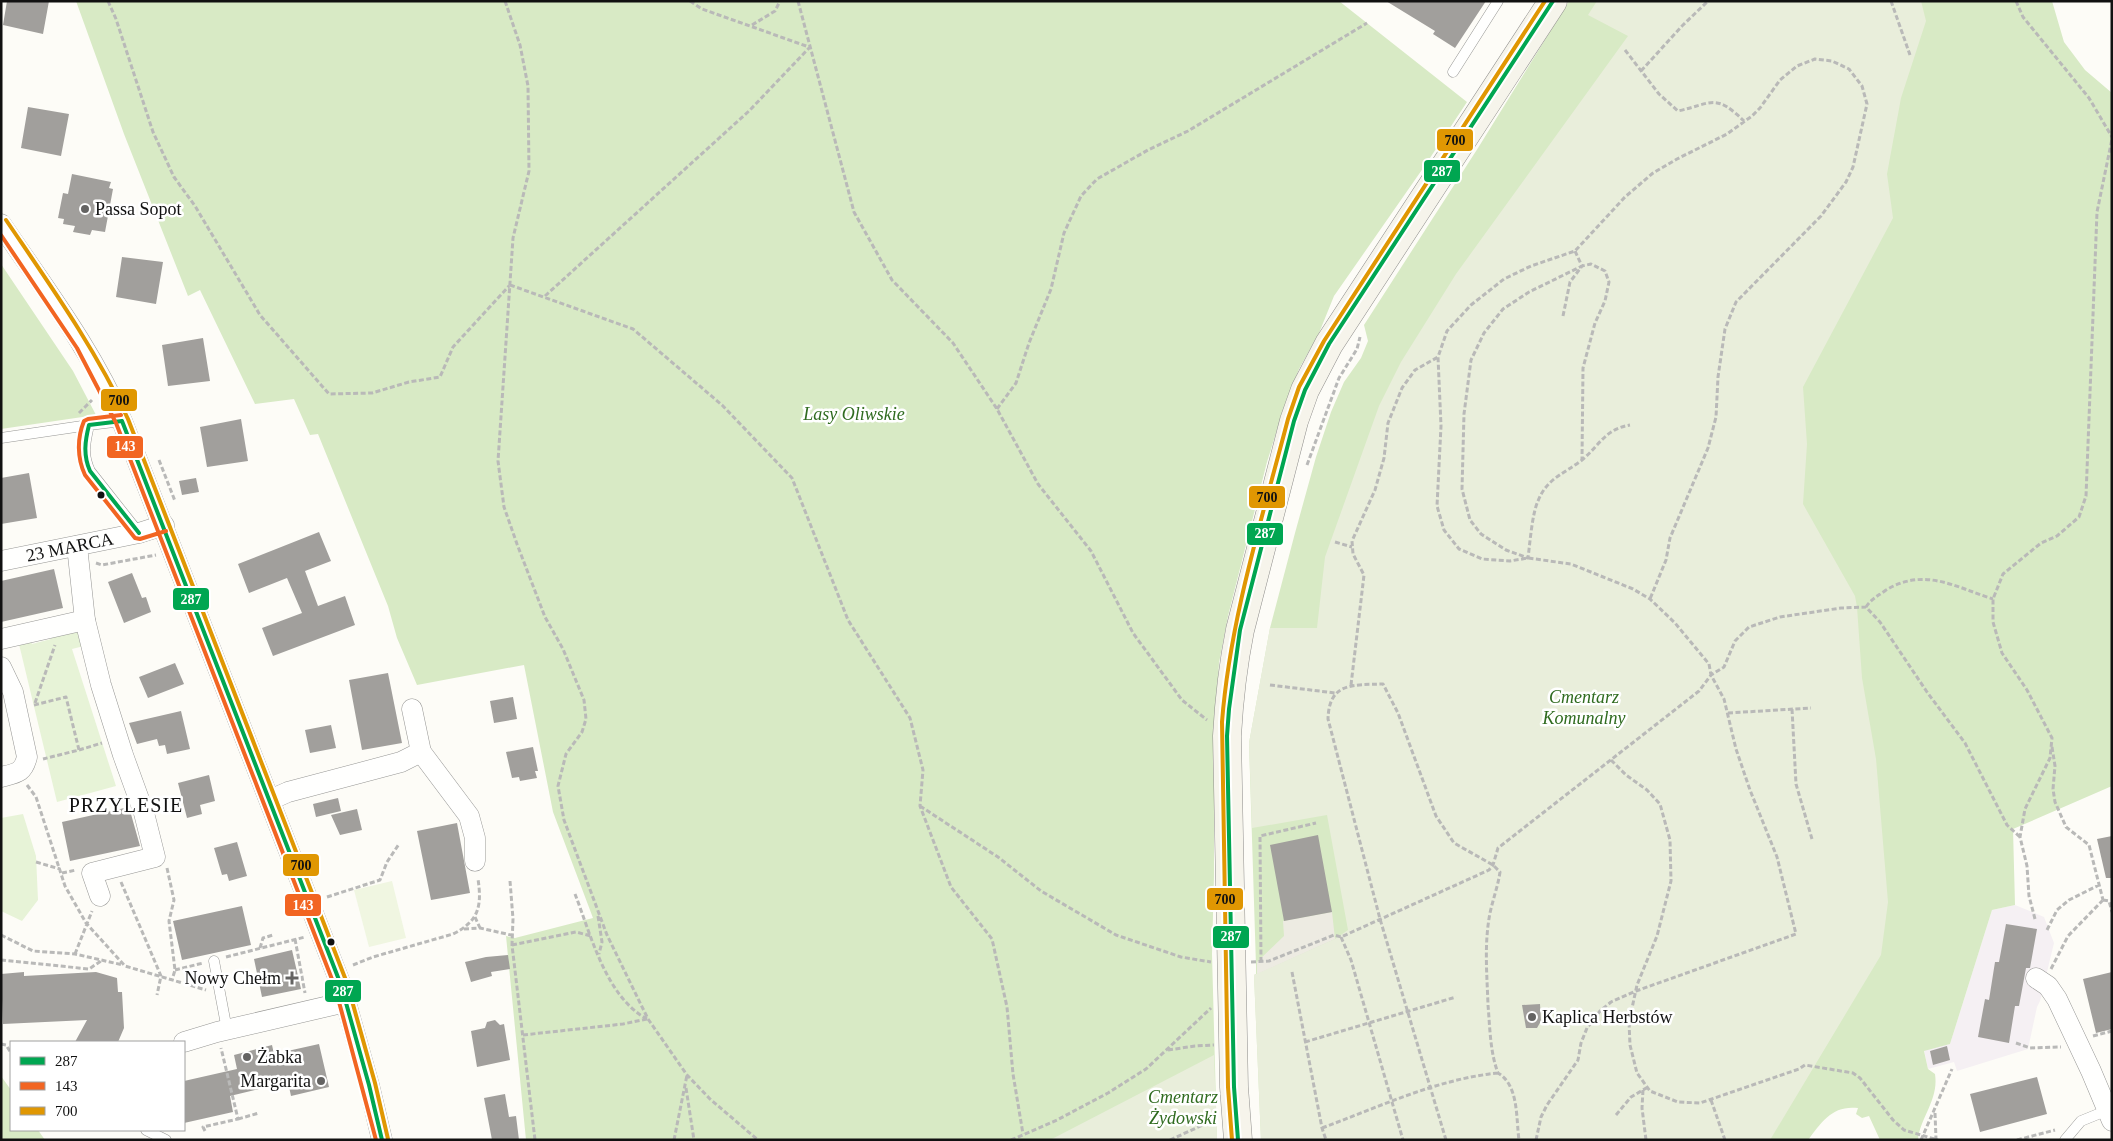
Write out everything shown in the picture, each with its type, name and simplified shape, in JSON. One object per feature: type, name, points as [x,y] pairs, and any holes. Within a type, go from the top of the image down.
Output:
[{"type":"main road","points":[[1238,1140],[1234,1087],[1227,736],[1233,664],[1240,630],[1292,430],[1305,390],[1329,344],[1553,1]]},
{"type":"street","points":[[1,224],[90,359],[110,392],[122,420],[270,800],[346,1002],[370,1085],[382,1140]]},
{"type":"street","name":"23 MARCA","points":[[1,561],[78,555],[164,525]]},
{"type":"street","points":[[78,555],[85,620],[101,685],[144,813],[154,858],[92,873],[100,896]]},
{"type":"street","points":[[1,639],[85,620]]},
{"type":"street","points":[[1,667],[13,692],[27,757],[25,766],[18,773],[1,777]]},
{"type":"street","points":[[412,709],[421,752],[469,816],[475,838],[475,860]]},
{"type":"street","points":[[270,800],[288,792],[401,762],[421,752]]},
{"type":"street","points":[[2036,978],[2048,986],[2057,999],[2110,1116]]},
{"type":"street","points":[[185,1042],[222,1031],[346,1002]]},
{"type":"lane","points":[[1453,72],[1498,1]]},
{"type":"lane","points":[[1,438],[122,420]]},
{"type":"lane","name":"23 MARCA","points":[[89,425],[83,449],[85,461],[95,478],[139,533]]},
{"type":"lane","points":[[214,961],[222,1031]]},
{"type":"lane","points":[[2065,1140],[2081,1121],[2110,1116]]},
{"type":"lane","points":[[148,1131],[166,1140]]},
{"type":"path","points":[[108,1],[116,19],[153,132],[174,177],[195,206],[260,314],[329,394],[372,393],[409,382],[440,377],[453,347],[510,285]]},
{"type":"path","points":[[505,1],[520,45],[528,86],[529,171],[513,238],[498,461],[504,507],[545,617],[563,649],[584,700],[586,719],[582,732],[566,754],[558,786],[564,820],[614,951],[648,1019],[687,1075],[710,1099],[758,1140]]},
{"type":"path","points":[[690,1],[702,9],[752,25],[810,47]]},
{"type":"path","points":[[752,25],[775,11],[780,1]]},
{"type":"path","points":[[798,1],[854,212],[892,280],[952,343],[997,409],[1038,484],[1090,551],[1133,633],[1182,700],[1227,736]]},
{"type":"path","points":[[1641,71],[1708,1]]},
{"type":"path","points":[[1891,1],[1910,55]]},
{"type":"path","points":[[2016,1],[2022,17],[2089,98],[2112,138],[2097,212],[2086,496],[2079,517],[2057,536],[2041,542],[2003,574],[1993,599],[1993,622],[2002,653],[2026,690],[2052,738],[2055,766],[2053,789],[2055,802],[2066,827],[2089,844],[2103,900]]},
{"type":"path","points":[[997,409],[1016,383],[1029,342],[1051,289],[1064,234],[1081,196],[1105,174],[1148,150],[1188,131],[1367,23]]},
{"type":"path","points":[[545,296],[749,111],[810,47]]},
{"type":"path","points":[[1625,50],[1659,94],[1678,111],[1714,101],[1725,104],[1744,121]]},
{"type":"path","points":[[1528,558],[1510,561],[1482,559],[1459,549],[1444,530],[1437,506],[1441,426],[1438,357],[1447,331],[1471,305],[1504,279],[1531,266],[1575,251],[1625,197],[1653,173],[1727,134],[1760,108],[1780,80],[1797,66],[1815,59],[1832,61],[1849,69],[1862,86],[1867,104],[1853,167],[1846,182],[1821,216],[1736,302],[1725,329],[1718,377],[1716,417],[1708,448],[1670,538],[1666,560],[1650,599]]},
{"type":"path","points":[[1575,251],[1582,266]]},
{"type":"path","points":[[1536,1140],[1544,1111],[1578,1060],[1581,1043],[1587,1028],[1600,1011],[1611,1002],[1636,991],[1796,934],[1777,857],[1750,790],[1736,749],[1724,699],[1711,674],[1709,664],[1675,623],[1650,599],[1633,589],[1571,564],[1528,558],[1506,550],[1481,534],[1470,520],[1462,489],[1464,414],[1471,360],[1484,334],[1504,309],[1529,292],[1582,266],[1591,264],[1605,271],[1610,282],[1605,302],[1595,323],[1583,368],[1584,435],[1582,460]]},
{"type":"path","points":[[1563,316],[1570,282],[1582,266]]},
{"type":"path","points":[[510,285],[633,329],[722,405],[792,478],[848,620],[910,718],[922,770],[920,806],[951,887],[992,939],[1007,1007],[1013,1074],[1023,1134]]},
{"type":"path","points":[[1305,473],[1313,445],[1339,378],[1358,349],[1360,339],[1358,332]]},
{"type":"path","points":[[1351,685],[1364,575],[1353,554],[1352,541],[1374,490],[1384,458],[1388,423],[1402,388],[1415,370],[1438,357]]},
{"type":"path","points":[[1528,558],[1537,502],[1549,482],[1582,460],[1608,434],[1619,427],[1630,425]]},
{"type":"path","points":[[1335,542],[1352,547]]},
{"type":"path","points":[[78,555],[102,565],[161,554]]},
{"type":"path","points":[[1866,607],[1870,600],[1897,584],[1933,579],[1957,585],[1993,599]]},
{"type":"path","points":[[1246,961],[1270,961],[1334,936],[1341,937],[1482,873],[1493,865],[1498,848],[1699,691],[1711,674],[1724,667],[1735,641],[1749,627],[1780,617],[1841,608],[1866,607],[1880,622],[1927,692],[1965,743],[2007,825],[2020,837]]},
{"type":"path","points":[[22,731],[34,705],[62,626]]},
{"type":"path","points":[[1446,1140],[1380,919],[1328,719],[1328,705],[1335,693],[1351,685],[1383,684],[1398,713],[1436,816],[1454,843],[1493,865],[1500,872],[1490,914],[1485,954],[1492,1059],[1498,1074]]},
{"type":"path","points":[[1270,685],[1335,693]]},
{"type":"path","points":[[34,705],[66,697],[79,750]]},
{"type":"path","points":[[1728,713],[1811,708]]},
{"type":"path","points":[[1792,709],[1796,784],[1812,839]]},
{"type":"path","points":[[26,763],[118,739]]},
{"type":"path","points":[[2035,919],[2029,896],[2027,866],[2020,837],[2026,809],[2050,758],[2052,744]]},
{"type":"path","points":[[1610,760],[1626,775],[1647,790],[1660,804],[1670,840],[1671,881],[1656,936],[1636,991],[1629,1022],[1630,1045],[1637,1073],[1650,1091],[1678,1102],[1700,1103],[1799,1069],[1805,1065],[1853,1073],[1860,1078],[1893,1120],[1904,1130],[1921,1138],[1937,1140],[1935,1106]]},
{"type":"path","points":[[920,806],[998,857],[1041,891],[1116,935],[1181,957],[1216,963]]},
{"type":"path","points":[[1261,962],[1260,836],[1316,823]]},
{"type":"path","points":[[327,897],[380,880],[387,862],[399,844]]},
{"type":"path","points":[[154,858],[166,864],[174,900],[170,921],[175,970],[172,980]]},
{"type":"path","points":[[354,965],[373,957],[453,934],[463,929],[475,917],[480,898],[475,860]]},
{"type":"path","points":[[36,862],[60,869]]},
{"type":"path","points":[[116,868],[161,976],[157,996]]},
{"type":"path","points":[[510,881],[513,918],[512,945],[535,1140]]},
{"type":"path","points":[[2047,930],[2057,910],[2069,900],[2099,885]]},
{"type":"path","points":[[575,894],[612,985],[626,1003],[648,1019]]},
{"type":"path","points":[[75,954],[86,923],[100,896]]},
{"type":"path","points":[[2103,900],[2109,901],[2112,912]]},
{"type":"path","points":[[2036,978],[2051,970],[2068,936],[2103,900]]},
{"type":"path","points":[[598,910],[602,942],[599,955]]},
{"type":"path","points":[[475,917],[480,928]]},
{"type":"path","points":[[463,929],[480,928],[512,935]]},
{"type":"path","points":[[512,945],[576,932],[592,936]]},
{"type":"path","points":[[1,935],[33,951],[75,954],[125,966]]},
{"type":"path","points":[[260,948],[263,938],[273,935]]},
{"type":"path","points":[[175,970],[306,936],[310,945]]},
{"type":"path","points":[[1341,937],[1351,960],[1403,1140]]},
{"type":"path","points":[[295,939],[306,998]]},
{"type":"path","points":[[1251,970],[1252,954]]},
{"type":"path","points":[[1,960],[88,969],[102,960]]},
{"type":"path","points":[[1292,972],[1322,1128],[1326,1140]]},
{"type":"path","points":[[1305,1042],[1456,997]]},
{"type":"path","points":[[1011,1140],[1057,1120],[1146,1070],[1212,1007]]},
{"type":"path","points":[[523,1035],[623,1024],[648,1019]]},
{"type":"path","points":[[222,1031],[238,1119]]},
{"type":"path","points":[[2087,1038],[2112,1031]]},
{"type":"path","points":[[2016,1043],[2030,1048],[2059,1048]]},
{"type":"path","points":[[1,1044],[6,1045],[10,1051]]},
{"type":"path","points":[[1167,1050],[1220,1045]]},
{"type":"path","points":[[1921,1138],[1952,1069]]},
{"type":"path","points":[[1322,1128],[1431,1088],[1473,1076],[1498,1074],[1506,1078],[1512,1090],[1518,1140]]},
{"type":"path","points":[[674,1140],[687,1075]]},
{"type":"path","points":[[685,1085],[694,1140]]},
{"type":"path","points":[[1616,1115],[1631,1097],[1648,1087]]},
{"type":"path","points":[[1643,1090],[1642,1108],[1646,1140]]},
{"type":"path","points":[[1711,1100],[1725,1140]]},
{"type":"path","points":[[204,1131],[204,1127],[259,1113]]},
{"type":"path","points":[[1170,1140],[1207,1123]]},
{"type":"path","points":[[2017,1140],[2061,1128]]},
{"type":"shaded area","points":[[2015,905],[2044,917],[2054,943],[2028,1049],[1957,1071],[1954,1062],[1928,1069],[1924,1050],[1950,1044],[1992,910]]},
{"type":"shaded area","points":[[1332,912],[1335,939],[1257,974],[1257,962],[1284,936],[1283,921]]},
{"type":"green space","name":"Lasy Oliwskie","points":[[76,1],[1339,1],[1467,102],[1334,296],[1319,333],[1299,369],[1285,404],[1267,462],[1228,616],[1219,663],[1214,745],[1212,954],[1217,1140],[526,1140],[506,936],[515,938],[593,918],[553,812],[524,665],[417,685],[397,638],[388,606],[318,434],[310,435],[294,399],[255,404],[200,290],[188,296],[124,134]]},
{"type":"green space","name":"Cmentarz Komunalny","points":[[1569,1],[2052,1],[2064,42],[2085,70],[2112,93],[2112,786],[2013,829],[2015,905],[1992,910],[1950,1044],[1924,1051],[1928,1069],[1935,1074],[1936,1083],[1918,1140],[1880,1140],[1869,1116],[1862,1118],[1856,1114],[1858,1108],[1849,1108],[1842,1109],[1829,1116],[1808,1140],[1261,1140],[1254,975],[1256,974],[1256,966],[1249,743],[1270,628],[1295,533],[1316,457],[1331,412],[1344,382],[1361,358],[1368,341],[1364,325],[1478,148]]},
{"type":"green space","name":"Cmentarz Komunalny","points":[[1597,1],[1921,1],[1926,21],[1901,98],[1887,174],[1893,218],[1803,387],[1807,444],[1803,504],[1855,596],[1857,607],[1862,678],[1876,759],[1888,902],[1881,955],[1770,1140],[1261,1140],[1254,975],[1335,939],[1348,930],[1327,815],[1252,828],[1249,743],[1270,628],[1317,628],[1325,557],[1379,406],[1401,362],[1456,274],[1628,36],[1588,15]]},
{"type":"green space","points":[[1,264],[73,371],[96,415],[1,429]]},
{"type":"green space","points":[[77,629],[88,645],[72,649],[116,786],[57,802],[18,640],[30,637],[32,644],[51,639],[50,633]]},
{"type":"green space","points":[[23,814],[36,856],[38,900],[22,921],[1,911],[1,818]]},
{"type":"green space","points":[[392,881],[406,938],[369,947],[354,890]]},
{"type":"green space","name":"Cmentarz Żydowski","points":[[1214,1055],[1217,1140],[1050,1140]]},
{"type":"green space","points":[[1,1076],[10,1089],[10,1131],[39,1131],[45,1140],[1,1140]]},
{"type":"building","points":[[7,1],[49,1],[43,34],[3,25]]},
{"type":"building","points":[[1386,1],[1486,1],[1455,48],[1433,34],[1435,31]]},
{"type":"building","points":[[28,107],[69,114],[61,156],[21,148]]},
{"type":"building","name":"Passa Sopot","points":[[72,174],[111,182],[109,188],[113,189],[105,232],[92,230],[90,235],[73,232],[75,226],[63,224],[64,219],[58,218],[63,193],[68,194]]},
{"type":"building","points":[[122,257],[163,262],[156,304],[116,297]]},
{"type":"building","points":[[203,338],[210,381],[168,386],[162,345]]},
{"type":"building","points":[[241,419],[248,461],[207,467],[200,427]]},
{"type":"building","points":[[29,473],[37,518],[1,524],[1,478]]},
{"type":"building","points":[[196,478],[199,492],[182,495],[179,481]]},
{"type":"building","points":[[319,532],[331,561],[305,571],[318,606],[345,596],[355,625],[273,656],[262,628],[302,613],[287,578],[249,593],[238,564]]},
{"type":"building","points":[[54,569],[63,608],[1,622],[1,581]]},
{"type":"building","points":[[132,573],[142,598],[146,597],[151,612],[124,623],[108,582]]},
{"type":"building","points":[[175,663],[184,684],[148,698],[139,677]]},
{"type":"building","points":[[388,673],[402,743],[362,750],[349,680]]},
{"type":"building","points":[[513,697],[517,719],[494,723],[490,701]]},
{"type":"building","points":[[181,711],[190,749],[167,754],[165,745],[159,746],[157,739],[137,744],[129,723]]},
{"type":"building","points":[[331,725],[336,748],[310,753],[305,730]]},
{"type":"building","points":[[533,747],[538,771],[535,771],[537,778],[520,781],[519,777],[512,778],[506,752]]},
{"type":"building","points":[[209,775],[215,801],[200,805],[202,814],[187,818],[178,783]]},
{"type":"building","points":[[338,798],[341,811],[316,817],[313,804]]},
{"type":"building","points":[[129,807],[140,846],[70,861],[62,822]]},
{"type":"building","points":[[357,809],[362,830],[340,835],[331,815]]},
{"type":"building","points":[[457,823],[470,893],[431,900],[417,831]]},
{"type":"building","points":[[1318,835],[1332,912],[1284,921],[1270,845]]},
{"type":"building","points":[[2112,836],[2112,878],[2106,878],[2097,839]]},
{"type":"building","points":[[237,842],[247,876],[229,881],[227,874],[222,875],[214,848]]},
{"type":"building","points":[[242,906],[251,945],[182,960],[173,921]]},
{"type":"building","points":[[2006,924],[2037,929],[2030,968],[2026,968],[2019,1006],[2015,1006],[2009,1043],[1978,1037],[1985,999],[1989,1000],[1995,962],[1999,962]]},
{"type":"building","points":[[292,950],[301,989],[262,997],[254,959]]},
{"type":"building","points":[[508,955],[510,969],[491,972],[492,976],[471,982],[465,962],[486,957]]},
{"type":"building","points":[[24,972],[24,976],[96,972],[117,978],[118,992],[122,992],[124,1028],[118,1041],[76,1041],[87,1020],[3,1024],[1,974]]},
{"type":"building","points":[[2112,972],[2112,1029],[2096,1033],[2083,979]]},
{"type":"building","name":"Kaplica Herbstów","points":[[1540,1004],[1541,1021],[1537,1028],[1526,1028],[1522,1005]]},
{"type":"building","points":[[495,1020],[500,1025],[504,1024],[510,1060],[477,1067],[471,1031],[485,1028],[487,1022]]},
{"type":"building","points":[[319,1044],[329,1087],[291,1096],[288,1082],[230,1096],[233,1112],[185,1123],[185,1081],[237,1069],[234,1055],[272,1045],[274,1054]]},
{"type":"building","points":[[1947,1046],[1950,1060],[1933,1065],[1930,1051]]},
{"type":"building","points":[[2037,1077],[2047,1114],[1980,1132],[1970,1094]]},
{"type":"building","points":[[505,1094],[509,1117],[516,1116],[519,1140],[492,1140],[484,1098]]},
{"type":"transit line","name":"700","points":[[1232,1140],[1228,1087],[1222,722],[1232,645],[1248,569],[1288,419],[1299,387],[1324,341],[1545,1]]},
{"type":"transit line","name":"287","points":[[1238,1140],[1234,1087],[1227,736],[1229,709],[1240,630],[1294,421],[1305,390],[1329,344],[1553,1]]},
{"type":"transit line","name":"700","points":[[6,220],[86,342],[128,419],[347,983],[375,1083],[388,1139]]},
{"type":"transit line","name":"143","points":[[1,235],[77,348],[116,423],[335,987],[376,1140]]},
{"type":"transit line","name":"143","points":[[121,415],[84,421],[80,434],[79,448],[82,468],[85,475],[135,538],[140,539],[166,531]]},
{"type":"transit line","name":"287","points":[[122,421],[341,985],[382,1140]]},
{"type":"transit line","name":"287","points":[[122,421],[89,425],[86,459],[90,471],[139,533]]},
{"type":"place","name":"Passa Sopot","points":[[85,209]]},
{"type":"place","name":"Nowy Chełm","points":[[292,978]]},
{"type":"place","name":"Kaplica Herbstów","points":[[1532,1017]]},
{"type":"place","name":"Żabka","points":[[247,1057]]},
{"type":"place","name":"Margarita","points":[[321,1081]]},
{"type":"district","name":"PRZYLESIE","points":[[126,805]]}]
